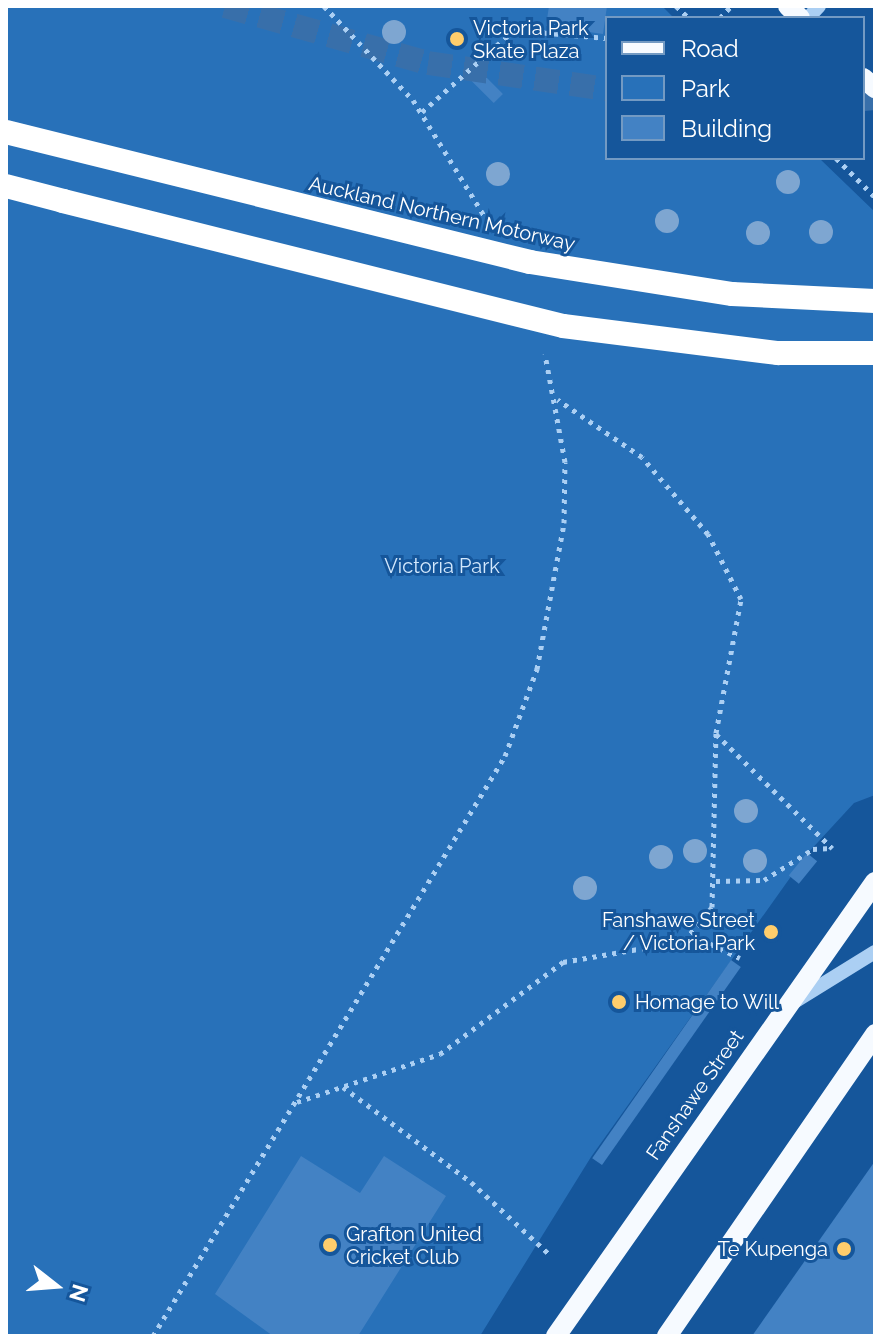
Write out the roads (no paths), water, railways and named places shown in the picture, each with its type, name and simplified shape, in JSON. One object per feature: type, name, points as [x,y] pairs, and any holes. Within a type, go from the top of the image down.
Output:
[{"type":"highway","name":"Auckland Northern Motorway","points":[[6,132],[530,262],[732,294],[875,301]]},
{"type":"highway","points":[[6,186],[563,326],[778,353],[875,353]]},
{"type":"main road","name":"Fanshawe Street","points":[[556,1336],[875,882]]},
{"type":"main road","points":[[667,1336],[875,1034]]},
{"type":"lane","points":[[784,1009],[875,952]]},
{"type":"tunnel","points":[[225,6],[428,63],[605,89]]},
{"type":"tunnel","points":[[865,99],[875,98]]},
{"type":"place","name":"Victoria Park Skate Plaza","points":[[457,39]]},
{"type":"place","name":"Fanshawe Street / Victoria Park","points":[[771,932]]},
{"type":"place","name":"Homage to Will","points":[[619,1002]]},
{"type":"place","name":"Grafton United Cricket Club","points":[[330,1245]]},
{"type":"place","name":"Te Kupenga","points":[[844,1249]]},
{"type":"park label","name":"Victoria Park","points":[[442,566]]}]
